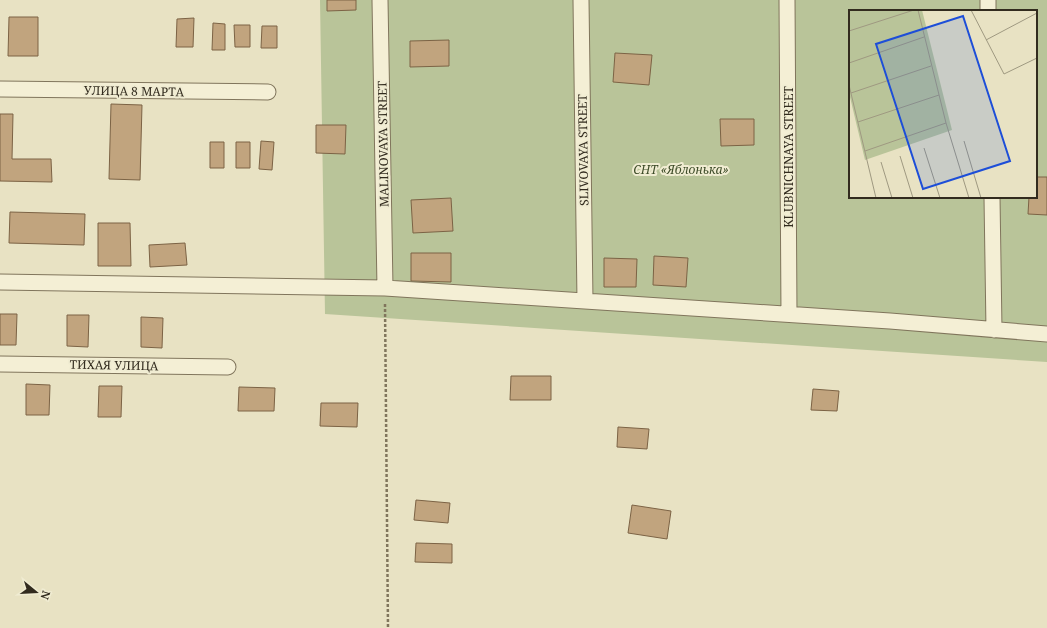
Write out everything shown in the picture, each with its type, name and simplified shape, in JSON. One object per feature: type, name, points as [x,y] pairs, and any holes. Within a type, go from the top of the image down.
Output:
[{"type":"street","name":"MALINOVAYA STREET","points":[[380,0],[385,288]]},
{"type":"street","name":"SLIVOVAYA STREET","points":[[581,0],[585,301]]},
{"type":"street","name":"KLUBNICHNAYA STREET","points":[[787,0],[789,314]]},
{"type":"street","name":"УЛИЦА 8 МАРТА","points":[[0,89],[268,92]]},
{"type":"street","points":[[992,198],[994,330]]},
{"type":"street","points":[[0,282],[385,288],[789,314],[1047,334]]},
{"type":"street","name":"ТИХАЯ УЛИЦА","points":[[0,364],[228,367]]},
{"type":"path","points":[[385,288],[388,628]]},
{"type":"green space","name":"СНТ «Яблонька»","points":[[320,0],[1047,0],[1047,362],[325,314]]},
{"type":"building","points":[[327,0],[356,0],[356,10],[327,11]]},
{"type":"building","points":[[9,17],[38,17],[38,56],[8,56]]},
{"type":"building","points":[[194,18],[193,47],[176,47],[177,19]]},
{"type":"building","points":[[213,23],[225,24],[225,50],[212,50]]},
{"type":"building","points":[[234,25],[250,25],[250,47],[235,47]]},
{"type":"building","points":[[262,26],[277,26],[277,48],[261,48]]},
{"type":"building","points":[[449,40],[449,66],[410,67],[410,41]]},
{"type":"building","points":[[615,53],[652,55],[649,85],[613,82]]},
{"type":"building","points":[[111,104],[142,105],[140,180],[109,179]]},
{"type":"building","points":[[0,114],[13,114],[12,159],[51,159],[52,182],[0,181]]},
{"type":"building","points":[[720,119],[754,119],[754,145],[721,146]]},
{"type":"building","points":[[316,125],[346,125],[345,154],[316,153]]},
{"type":"building","points":[[261,141],[274,142],[272,170],[259,169]]},
{"type":"building","points":[[210,142],[224,142],[224,168],[210,168]]},
{"type":"building","points":[[236,142],[250,142],[250,168],[236,168]]},
{"type":"building","points":[[1037,177],[1047,177],[1047,215],[1028,214],[1029,198],[1037,198]]},
{"type":"building","points":[[451,198],[453,231],[413,233],[411,200]]},
{"type":"building","points":[[10,212],[85,214],[84,245],[9,243]]},
{"type":"building","points":[[98,223],[130,223],[131,266],[98,266]]},
{"type":"building","points":[[185,243],[187,265],[150,267],[149,245]]},
{"type":"building","points":[[411,253],[451,253],[451,282],[411,281]]},
{"type":"building","points":[[654,256],[688,258],[686,287],[653,285]]},
{"type":"building","points":[[604,258],[637,259],[636,287],[604,287]]},
{"type":"building","points":[[0,314],[17,314],[16,345],[0,345]]},
{"type":"building","points":[[67,315],[89,315],[88,347],[67,346]]},
{"type":"building","points":[[141,317],[163,318],[162,348],[141,347]]},
{"type":"building","points":[[511,376],[551,376],[551,400],[510,400]]},
{"type":"building","points":[[26,384],[50,385],[49,415],[26,415]]},
{"type":"building","points":[[99,386],[122,386],[121,417],[98,417]]},
{"type":"building","points":[[239,387],[275,388],[274,411],[238,411]]},
{"type":"building","points":[[813,389],[839,391],[837,411],[811,410]]},
{"type":"building","points":[[321,403],[358,403],[357,427],[320,426]]},
{"type":"building","points":[[618,427],[649,429],[647,449],[617,447]]},
{"type":"building","points":[[416,500],[450,503],[448,523],[414,520]]},
{"type":"building","points":[[632,505],[671,511],[667,539],[628,533]]},
{"type":"building","points":[[416,543],[452,544],[452,563],[415,562]]}]
